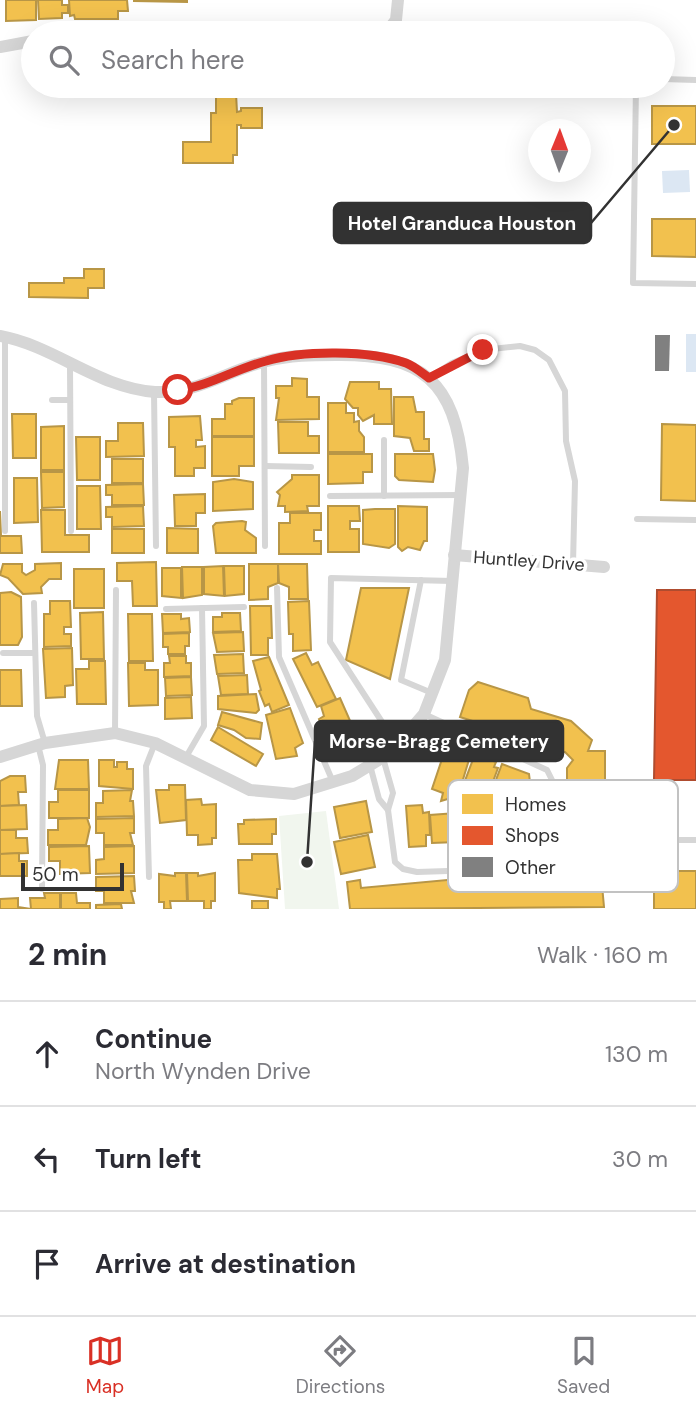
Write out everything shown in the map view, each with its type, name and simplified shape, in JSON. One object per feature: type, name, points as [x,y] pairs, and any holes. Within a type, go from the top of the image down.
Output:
[{"type":"street","points":[[396,21],[398,0]]},
{"type":"street","points":[[0,47],[21,43]]},
{"type":"street","points":[[0,757],[41,744],[115,733],[155,743],[250,790],[294,794],[333,783],[383,757],[424,714],[445,660],[463,468],[460,439],[450,406],[429,378],[410,364],[363,355],[292,356],[264,361],[204,386],[154,392],[107,381],[41,350],[3,337]]},
{"type":"street","name":"Huntley Drive","points":[[454,555],[604,566]]},
{"type":"lane","points":[[675,79],[696,80]]},
{"type":"lane","points":[[636,98],[634,283],[696,284]]},
{"type":"lane","points":[[3,337],[5,531]]},
{"type":"lane","points":[[429,378],[483,350],[505,347],[535,350],[549,360],[565,391],[566,442],[575,481],[573,564]]},
{"type":"lane","points":[[264,361],[265,546]]},
{"type":"lane","points":[[70,365],[71,531]]},
{"type":"lane","points":[[154,392],[156,546]]},
{"type":"lane","points":[[52,400],[70,400]]},
{"type":"lane","points":[[384,440],[384,496]]},
{"type":"lane","points":[[265,466],[311,467]]},
{"type":"lane","points":[[330,496],[461,495]]},
{"type":"lane","points":[[637,519],[696,520]]},
{"type":"lane","points":[[397,745],[330,642],[331,578],[452,581]]},
{"type":"lane","points":[[421,580],[401,680],[433,693]]},
{"type":"lane","points":[[277,588],[279,657],[333,783]]},
{"type":"lane","points":[[115,733],[116,590]]},
{"type":"lane","points":[[34,603],[37,716],[43,765],[41,889]]},
{"type":"lane","points":[[166,609],[244,607]]},
{"type":"lane","points":[[186,757],[204,726],[202,608]]},
{"type":"lane","points":[[2,653],[35,653]]},
{"type":"lane","points":[[424,714],[547,770],[552,780]]},
{"type":"lane","points":[[149,877],[146,766],[155,743]]},
{"type":"lane","points":[[383,757],[393,793],[388,810],[395,862],[403,869],[417,872],[448,871]]},
{"type":"lane","points":[[370,765],[379,799],[388,810]]},
{"type":"lane","points":[[376,786],[390,782]]},
{"type":"lane","points":[[678,840],[696,840]]},
{"type":"shaded area","points":[[689,170],[690,192],[663,193],[662,171]]},
{"type":"shaded area","points":[[686,334],[696,334],[696,372],[686,372]]},
{"type":"shaded area","points":[[326,811],[339,909],[285,909],[279,816]]},
{"type":"building: Homes","points":[[6,0],[36,0],[36,20],[6,21]]},
{"type":"building: Homes","points":[[38,0],[62,0],[62,5],[68,5],[68,13],[62,13],[62,18],[39,19]]},
{"type":"building: Homes","points":[[69,0],[127,0],[128,11],[118,11],[118,19],[75,19],[74,15],[70,16]]},
{"type":"building: Homes","points":[[187,0],[187,2],[134,1]]},
{"type":"building: Homes","points":[[216,98],[236,98],[237,112],[241,111],[241,108],[262,108],[262,128],[241,128],[241,125],[237,125],[237,155],[233,155],[233,163],[183,163],[183,142],[211,142],[211,113],[216,113]]},
{"type":"building: Homes","points":[[652,106],[696,106],[696,144],[652,144]]},
{"type":"building: Homes","points":[[652,219],[696,219],[696,257],[652,256]]},
{"type":"building: Homes","points":[[84,269],[104,269],[104,288],[88,288],[88,298],[29,297],[29,283],[64,283],[64,278],[84,278]]},
{"type":"building: Homes","points":[[292,378],[307,379],[307,397],[319,397],[319,419],[276,420],[279,398],[276,398],[276,386],[292,386]]},
{"type":"building: Homes","points":[[350,382],[379,382],[379,389],[391,389],[392,424],[374,424],[374,415],[363,421],[358,415],[358,408],[353,408],[345,399]]},
{"type":"building: Homes","points":[[394,397],[413,397],[416,412],[424,412],[424,439],[429,439],[429,451],[414,451],[410,438],[394,436]]},
{"type":"building: Homes","points":[[254,398],[254,436],[212,436],[212,419],[225,419],[225,404],[232,404],[232,401]]},
{"type":"building: Homes","points":[[328,403],[346,403],[346,413],[354,413],[354,422],[359,421],[359,431],[364,437],[364,452],[328,452]]},
{"type":"building: Homes","points":[[12,414],[36,414],[36,458],[13,458]]},
{"type":"building: Homes","points":[[200,416],[202,440],[196,440],[196,447],[205,446],[205,468],[194,468],[194,476],[175,476],[175,447],[169,447],[169,417]]},
{"type":"building: Homes","points":[[278,422],[308,422],[308,436],[319,436],[319,453],[279,453]]},
{"type":"building: Homes","points":[[118,423],[143,423],[144,456],[106,457],[106,441],[118,441]]},
{"type":"building: Homes","points":[[662,424],[696,425],[696,501],[661,500]]},
{"type":"building: Homes","points":[[64,426],[64,470],[41,470],[41,427]]},
{"type":"building: Homes","points":[[76,437],[100,437],[100,480],[77,480]]},
{"type":"building: Homes","points":[[212,437],[254,437],[254,466],[239,466],[239,476],[212,476]]},
{"type":"building: Homes","points":[[328,454],[372,454],[372,472],[363,472],[363,483],[328,484]]},
{"type":"building: Homes","points":[[395,454],[433,454],[433,482],[399,480],[395,476]]},
{"type":"building: Homes","points":[[112,459],[143,459],[143,483],[112,483]]},
{"type":"building: Homes","points":[[41,472],[64,472],[64,507],[42,508]]},
{"type":"building: Homes","points":[[292,475],[319,475],[319,506],[307,506],[308,511],[285,512],[285,506],[278,506],[280,495],[277,492],[292,479]]},
{"type":"building: Homes","points":[[14,478],[37,478],[38,522],[14,523]]},
{"type":"building: Homes","points":[[234,479],[253,482],[253,509],[213,511],[213,482]]},
{"type":"building: Homes","points":[[143,484],[144,505],[112,505],[112,495],[106,495],[106,485]]},
{"type":"building: Homes","points":[[77,486],[100,486],[101,529],[77,529]]},
{"type":"building: Homes","points":[[205,494],[205,513],[196,513],[196,526],[175,526],[174,495]]},
{"type":"building: Homes","points":[[143,506],[144,526],[112,527],[112,517],[106,517],[106,507]]},
{"type":"building: Homes","points":[[328,506],[359,506],[360,521],[350,521],[350,529],[359,529],[359,552],[328,552]]},
{"type":"building: Homes","points":[[398,506],[427,507],[427,541],[424,541],[420,550],[408,547],[402,551],[398,547]]},
{"type":"building: Homes","points":[[395,509],[395,544],[389,548],[363,544],[363,510]]},
{"type":"building: Homes","points":[[41,510],[65,510],[65,535],[89,535],[89,552],[42,552]]},
{"type":"building: Homes","points":[[0,511],[1,536],[21,536],[22,553],[0,553]]},
{"type":"building: Homes","points":[[290,513],[321,513],[321,530],[314,530],[314,541],[321,541],[321,554],[279,554],[279,523],[290,523]]},
{"type":"building: Homes","points":[[246,522],[245,530],[256,538],[256,553],[216,553],[213,526],[216,523]]},
{"type":"building: Homes","points":[[167,528],[198,529],[198,553],[167,553]]},
{"type":"building: Homes","points":[[112,529],[144,529],[144,553],[112,553]]},
{"type":"building: Homes","points":[[156,562],[157,606],[133,606],[132,581],[117,581],[117,563]]},
{"type":"building: Homes","points":[[61,563],[61,579],[49,579],[41,587],[42,593],[23,594],[8,578],[0,575],[3,564],[22,564],[22,572],[26,575],[35,570],[35,564]]},
{"type":"building: Homes","points":[[249,564],[278,564],[278,583],[268,587],[268,599],[249,600]]},
{"type":"building: Homes","points":[[278,564],[307,564],[308,599],[289,599],[289,587],[279,583]]},
{"type":"building: Homes","points":[[223,566],[224,596],[204,594],[204,567]]},
{"type":"building: Homes","points":[[224,566],[244,566],[244,594],[225,596]]},
{"type":"building: Homes","points":[[182,567],[202,567],[202,595],[183,598]]},
{"type":"building: Homes","points":[[162,568],[181,568],[181,598],[162,596]]},
{"type":"building: Homes","points":[[74,569],[104,569],[104,608],[74,608]]},
{"type":"building: Homes","points":[[361,588],[409,588],[390,679],[346,660]]},
{"type":"building: Homes","points":[[11,592],[21,597],[22,637],[18,645],[0,645],[0,593]]},
{"type":"building: Homes","points":[[50,601],[70,601],[71,627],[64,627],[64,634],[71,634],[71,646],[44,647],[44,614],[50,614]]},
{"type":"building: Homes","points":[[309,601],[311,650],[293,651],[293,634],[289,634],[288,602]]},
{"type":"building: Homes","points":[[250,606],[271,606],[272,638],[268,638],[268,655],[251,655]]},
{"type":"building: Homes","points":[[103,612],[104,659],[81,659],[80,613]]},
{"type":"building: Homes","points":[[222,613],[240,613],[241,631],[213,632],[213,617],[222,617]]},
{"type":"building: Homes","points":[[128,614],[152,614],[153,661],[129,661]]},
{"type":"building: Homes","points":[[162,614],[181,614],[181,619],[189,618],[190,632],[163,633]]},
{"type":"building: Homes","points":[[243,632],[244,651],[217,652],[213,633]]},
{"type":"building: Homes","points":[[189,633],[189,646],[185,646],[185,654],[168,654],[168,647],[163,647],[163,634]]},
{"type":"building: Homes","points":[[72,648],[73,685],[65,686],[65,697],[46,698],[43,649]]},
{"type":"building: Homes","points":[[306,653],[312,665],[318,662],[336,699],[317,707],[293,659]]},
{"type":"building: Homes","points":[[243,654],[244,673],[217,674],[214,655]]},
{"type":"building: Homes","points":[[169,656],[186,656],[186,663],[191,663],[191,676],[164,677],[164,663],[170,663]]},
{"type":"building: Homes","points":[[269,657],[289,705],[272,712],[269,704],[265,706],[259,691],[261,690],[253,661]]},
{"type":"building: Homes","points":[[89,661],[105,661],[106,704],[77,704],[76,669],[89,669]]},
{"type":"building: Homes","points":[[128,663],[145,663],[145,670],[158,670],[158,705],[129,706]]},
{"type":"building: Homes","points":[[0,670],[21,670],[22,706],[0,706]]},
{"type":"building: Homes","points":[[247,675],[248,694],[221,695],[218,676]]},
{"type":"building: Homes","points":[[191,677],[192,695],[166,696],[165,678]]},
{"type":"building: Homes","points":[[478,682],[528,698],[531,709],[571,721],[592,740],[588,751],[605,751],[605,780],[567,780],[567,768],[573,760],[565,752],[553,752],[546,746],[522,740],[521,728],[511,733],[460,717],[469,690]]},
{"type":"building: Homes","points":[[256,694],[259,710],[256,713],[218,709],[218,696]]},
{"type":"building: Homes","points":[[191,697],[192,718],[165,719],[165,698]]},
{"type":"building: Homes","points":[[340,698],[355,732],[332,744],[319,719],[324,716],[321,706]]},
{"type":"building: Homes","points":[[290,708],[303,743],[295,748],[297,756],[276,759],[266,715]]},
{"type":"building: Homes","points":[[222,712],[262,723],[260,739],[246,738],[234,730],[218,725]]},
{"type":"building: Homes","points":[[218,727],[263,754],[256,766],[211,740]]},
{"type":"building: Homes","points":[[446,747],[471,753],[463,780],[448,780],[448,799],[441,801],[443,793],[432,789]]},
{"type":"building: Homes","points":[[475,754],[496,762],[494,767],[498,768],[494,780],[465,780]]},
{"type":"building: Homes","points":[[59,760],[88,760],[89,789],[55,789]]},
{"type":"building: Homes","points":[[99,760],[114,760],[114,767],[117,767],[117,762],[127,762],[127,769],[133,769],[133,789],[99,786]]},
{"type":"building: Homes","points":[[502,764],[529,774],[530,780],[496,780]]},
{"type":"building: Homes","points":[[10,776],[25,776],[26,792],[18,792],[19,805],[0,806],[0,781]]},
{"type":"building: Homes","points":[[169,785],[185,785],[186,820],[160,823],[156,790],[169,790]]},
{"type":"building: Homes","points":[[58,790],[89,790],[89,818],[49,818],[49,802],[58,802]]},
{"type":"building: Homes","points":[[132,790],[130,801],[133,801],[134,816],[96,817],[96,803],[103,803],[103,791]]},
{"type":"building: Homes","points":[[201,799],[202,805],[216,804],[216,838],[212,838],[212,844],[198,845],[198,835],[187,835],[186,800]]},
{"type":"building: Homes","points":[[366,801],[372,832],[340,838],[334,807]]},
{"type":"building: Homes","points":[[26,805],[27,829],[0,830],[0,806]]},
{"type":"building: Homes","points":[[422,805],[423,813],[429,812],[430,835],[426,835],[426,846],[409,847],[406,806]]},
{"type":"building: Homes","points":[[448,814],[448,842],[432,843],[430,815]]},
{"type":"building: Homes","points":[[87,818],[90,827],[86,845],[48,845],[48,830],[58,830],[58,819]]},
{"type":"building: Homes","points":[[134,818],[134,833],[130,833],[133,845],[104,845],[104,833],[96,833],[96,819]]},
{"type":"building: Homes","points":[[276,819],[276,834],[272,834],[272,844],[239,844],[238,824],[244,824],[244,820]]},
{"type":"building: Homes","points":[[0,830],[16,830],[16,838],[27,838],[28,853],[0,854]]},
{"type":"building: Homes","points":[[368,835],[375,867],[341,874],[334,842]]},
{"type":"building: Homes","points":[[89,846],[90,873],[60,874],[60,861],[49,861],[49,847]]},
{"type":"building: Homes","points":[[134,846],[134,873],[96,874],[96,860],[104,859],[104,847]]},
{"type":"building: Homes","points":[[19,853],[19,861],[27,861],[27,876],[0,876],[0,854]]},
{"type":"building: Homes","points":[[252,854],[277,854],[280,889],[277,889],[277,898],[239,893],[238,860],[252,860]]},
{"type":"building: Homes","points":[[678,871],[696,871],[696,909],[654,909],[654,892],[678,892]]},
{"type":"building: Homes","points":[[175,873],[186,873],[187,901],[170,901],[171,909],[164,909],[164,902],[159,902],[159,874],[175,876]]},
{"type":"building: Homes","points":[[187,873],[198,873],[198,876],[215,873],[215,901],[211,901],[211,909],[204,909],[204,901],[188,901]]},
{"type":"building: Homes","points":[[134,876],[135,891],[131,891],[134,903],[104,903],[104,891],[96,891],[96,877]]},
{"type":"building: Homes","points":[[360,880],[361,888],[448,880],[448,892],[603,892],[604,907],[350,909],[347,882]]},
{"type":"building: Homes","points":[[44,893],[60,893],[60,909],[31,909],[30,898],[45,898]]},
{"type":"building: Homes","points":[[61,893],[76,893],[77,903],[90,903],[90,909],[61,909]]},
{"type":"building: Homes","points":[[18,898],[18,907],[31,909],[0,909],[0,899]]},
{"type":"building: Homes","points":[[252,901],[268,901],[268,909],[252,909]]},
{"type":"building: Homes","points":[[121,904],[122,909],[96,909],[96,905]]},
{"type":"building: Shops","points":[[657,590],[696,590],[696,780],[654,780]]},
{"type":"building: Other","points":[[655,335],[670,335],[669,371],[655,371]]},
{"type":"place","name":"Hotel Granduca Houston","points":[[674,125]]},
{"type":"place","name":"Morse-Bragg Cemetery","points":[[307,862]]},
{"type":"route","points":[[178,390],[204,386],[264,361],[292,356],[388,357],[410,364],[429,378],[452,363],[483,350]]}]
